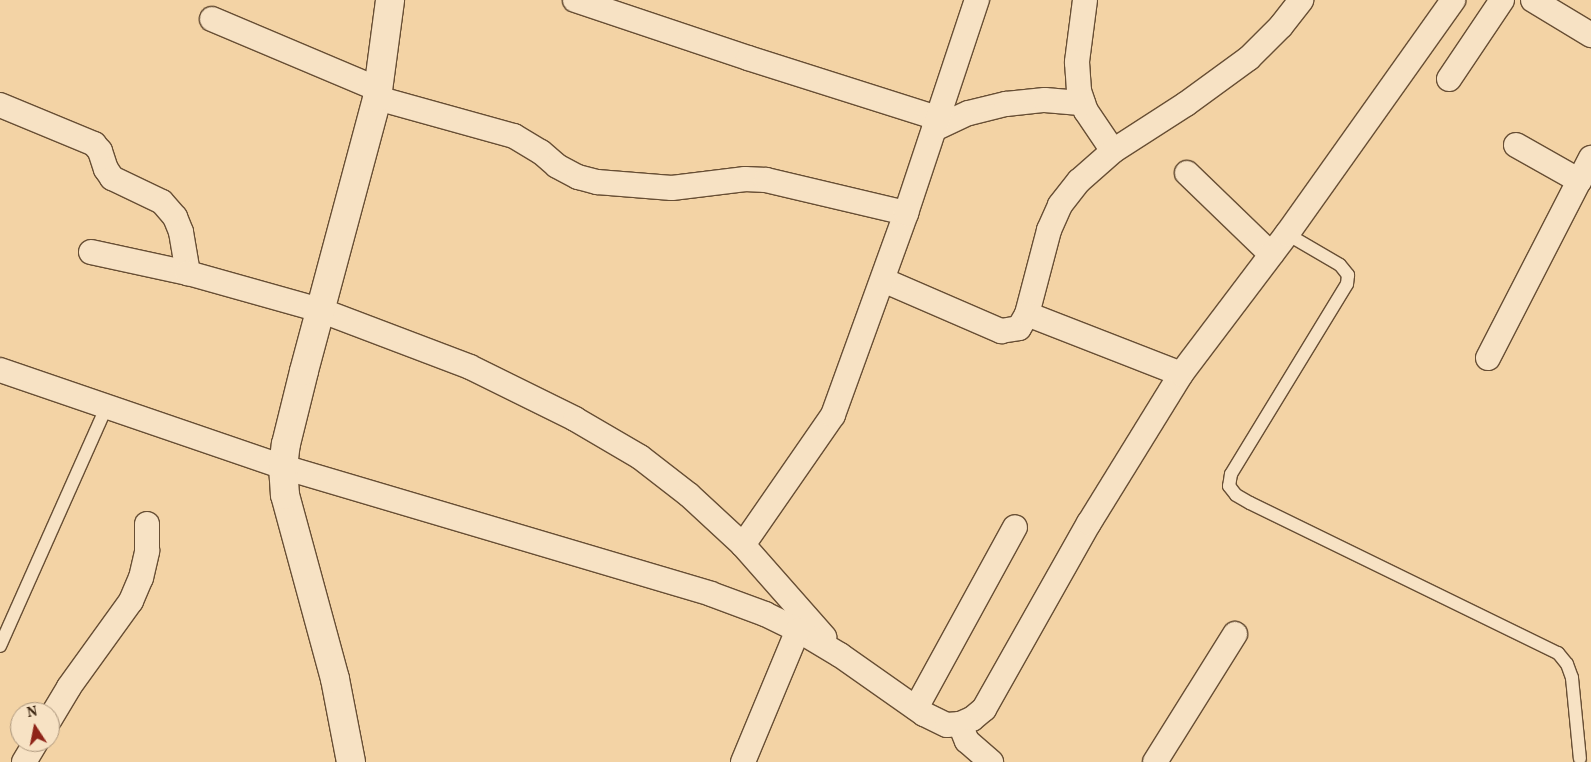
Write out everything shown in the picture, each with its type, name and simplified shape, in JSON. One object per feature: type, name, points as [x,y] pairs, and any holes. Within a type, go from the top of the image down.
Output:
[{"type":"street","points":[[351,762],[335,678],[285,495],[284,466],[286,444],[377,93],[390,0]]},
{"type":"street","points":[[575,0],[936,123],[1006,104],[1045,100],[1083,103]]},
{"type":"street","points":[[743,545],[834,415],[906,213],[976,0]]},
{"type":"street","points":[[1085,0],[1077,62],[1079,91],[1086,111],[1113,151]]},
{"type":"street","points":[[883,280],[1001,331],[1019,328],[1027,314],[1049,230],[1060,205],[1079,181],[1113,151],[1186,104],[1249,58],[1281,26],[1301,0]]},
{"type":"street","points":[[975,745],[972,719],[984,709],[1089,523],[1181,374],[1272,254],[1453,0]]},
{"type":"street","points":[[1449,79],[1502,0]]},
{"type":"street","points":[[1533,0],[1591,35]]},
{"type":"street","points":[[212,19],[377,93],[514,136],[541,152],[557,166],[578,177],[597,182],[672,188],[744,179],[766,180],[906,213]]},
{"type":"street","points":[[0,105],[94,144],[100,151],[106,169],[112,178],[162,202],[175,217],[182,232],[188,273]]},
{"type":"street","points":[[1516,145],[1580,181]]},
{"type":"street","points":[[1488,358],[1591,158]]},
{"type":"street","points":[[1187,173],[1272,254]]},
{"type":"street","points":[[90,252],[188,273],[320,310],[470,367],[575,419],[640,457],[689,495],[743,545],[840,655]]},
{"type":"street","points":[[1027,314],[1181,374]]},
{"type":"street","points":[[0,370],[284,466],[711,594],[765,614],[798,630],[840,655],[916,708],[947,725],[975,745]]},
{"type":"street","points":[[60,702],[132,601],[141,578],[147,551],[147,524]]},
{"type":"street","points":[[916,708],[1016,527]]},
{"type":"street","points":[[743,762],[798,630]]},
{"type":"street","points":[[1155,762],[1235,634]]},
{"type":"lane","points":[[1286,234],[1340,265],[1348,275],[1347,284],[1231,474],[1229,486],[1236,495],[1250,503],[1558,653],[1567,664],[1572,678],[1580,759]]},
{"type":"lane","points":[[0,646],[107,406]]}]
